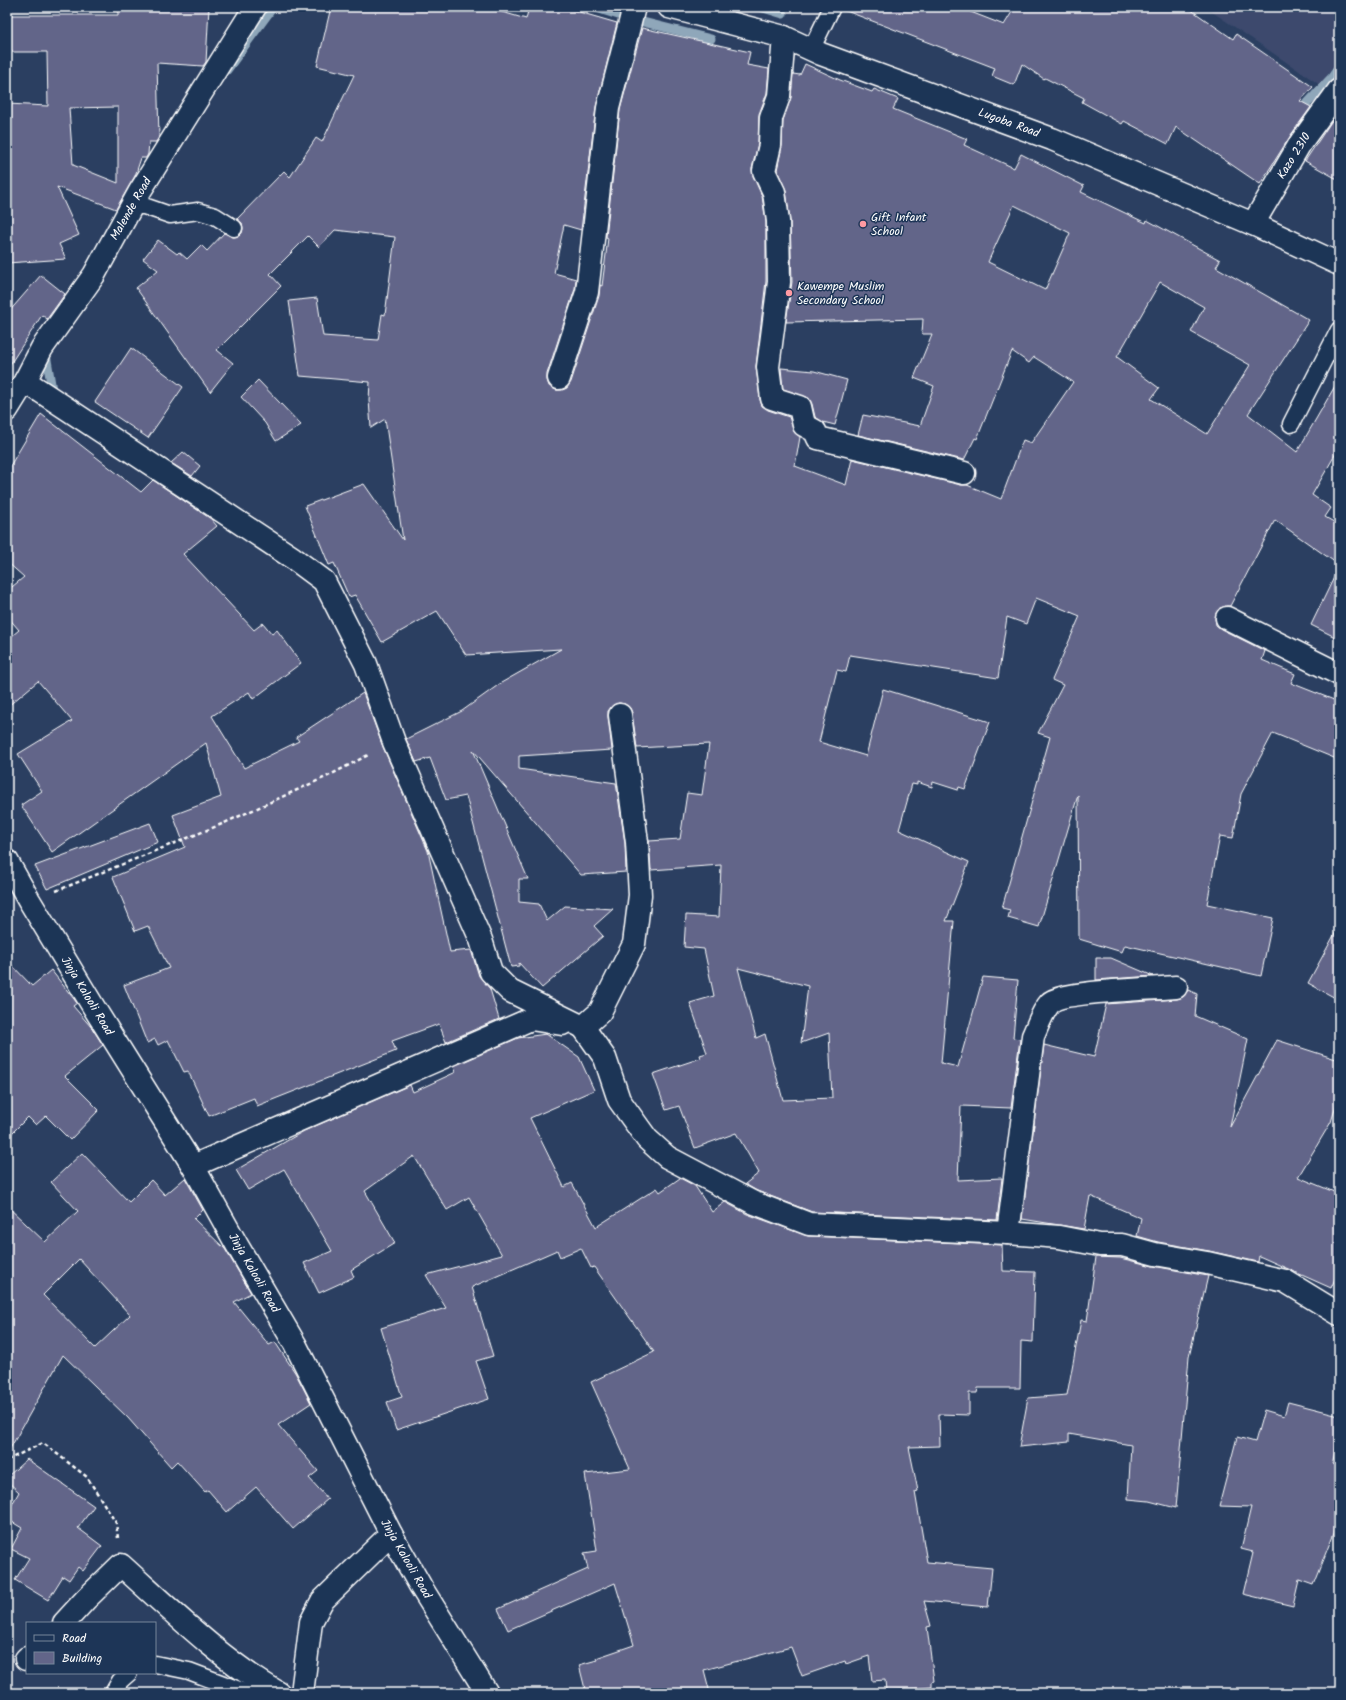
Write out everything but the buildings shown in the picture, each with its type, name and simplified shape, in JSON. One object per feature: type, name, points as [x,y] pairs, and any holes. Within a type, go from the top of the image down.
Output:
[{"type":"street","name":"Malende Road","points":[[7,410],[26,381],[42,348],[94,275],[132,206],[255,7]]},
{"type":"street","points":[[559,378],[587,292],[608,108],[634,7]]},
{"type":"street","name":"Lugoba Road","points":[[669,7],[784,37],[811,50],[1052,139],[1253,224],[1339,264]]},
{"type":"street","points":[[784,37],[779,96],[772,118],[770,145],[764,171],[774,192],[778,221],[779,282],[768,367],[772,398],[800,407],[804,425],[815,431],[818,438],[964,473]]},
{"type":"street","name":"Kazo 2310","points":[[1253,224],[1301,142],[1339,90]]},
{"type":"street","points":[[26,381],[293,558],[324,581],[366,664],[394,742],[481,940],[487,964],[491,972],[510,991],[583,1027],[605,1058],[619,1100],[647,1139],[667,1157],[739,1195],[809,1224],[1059,1237],[1100,1244],[1122,1245],[1155,1254],[1207,1263],[1285,1281],[1339,1314]]},
{"type":"street","points":[[1227,618],[1339,674]]},
{"type":"street","points":[[583,1027],[600,1012],[634,944],[639,902],[637,842],[620,715]]},
{"type":"street","name":"Jinja Kalooli Road","points":[[7,861],[29,900],[193,1166],[295,1344],[390,1534],[487,1693]]},
{"type":"street","points":[[1008,1234],[1033,1036],[1041,1017],[1051,1002],[1079,994],[1176,987]]},
{"type":"street","points":[[193,1166],[531,1019],[583,1027]]},
{"type":"street","points":[[302,1693],[311,1622],[322,1601],[390,1534]]},
{"type":"street","points":[[65,1622],[121,1565],[200,1635],[254,1678],[276,1693]]},
{"type":"lane","points":[[811,50],[832,7]]},
{"type":"lane","points":[[132,206],[144,206],[170,215],[198,211],[215,216],[234,228]]},
{"type":"lane","points":[[1291,424],[1339,330]]},
{"type":"lane","points":[[156,1664],[189,1671],[247,1693]]},
{"type":"lane","points":[[113,1693],[120,1681],[128,1674]]},
{"type":"path","points":[[29,900],[222,824],[328,776],[394,742]]},
{"type":"path","points":[[7,1460],[43,1443],[87,1477],[116,1523],[121,1565]]},
{"type":"shaded area","points":[[1205,7],[1339,7],[1339,60],[1320,85]]},
{"type":"waterway","points":[[227,70],[273,7]]},
{"type":"waterway","points":[[593,7],[631,19],[711,39]]},
{"type":"waterway","points":[[760,7],[783,14]]},
{"type":"waterway","points":[[1298,113],[1332,77],[1339,67]]},
{"type":"waterway","points":[[49,351],[46,354],[52,390]]},
{"type":"place","name":"Gift Infant School","points":[[863,224]]},
{"type":"place","name":"Kawempe Muslim Secondary School","points":[[789,293]]}]
